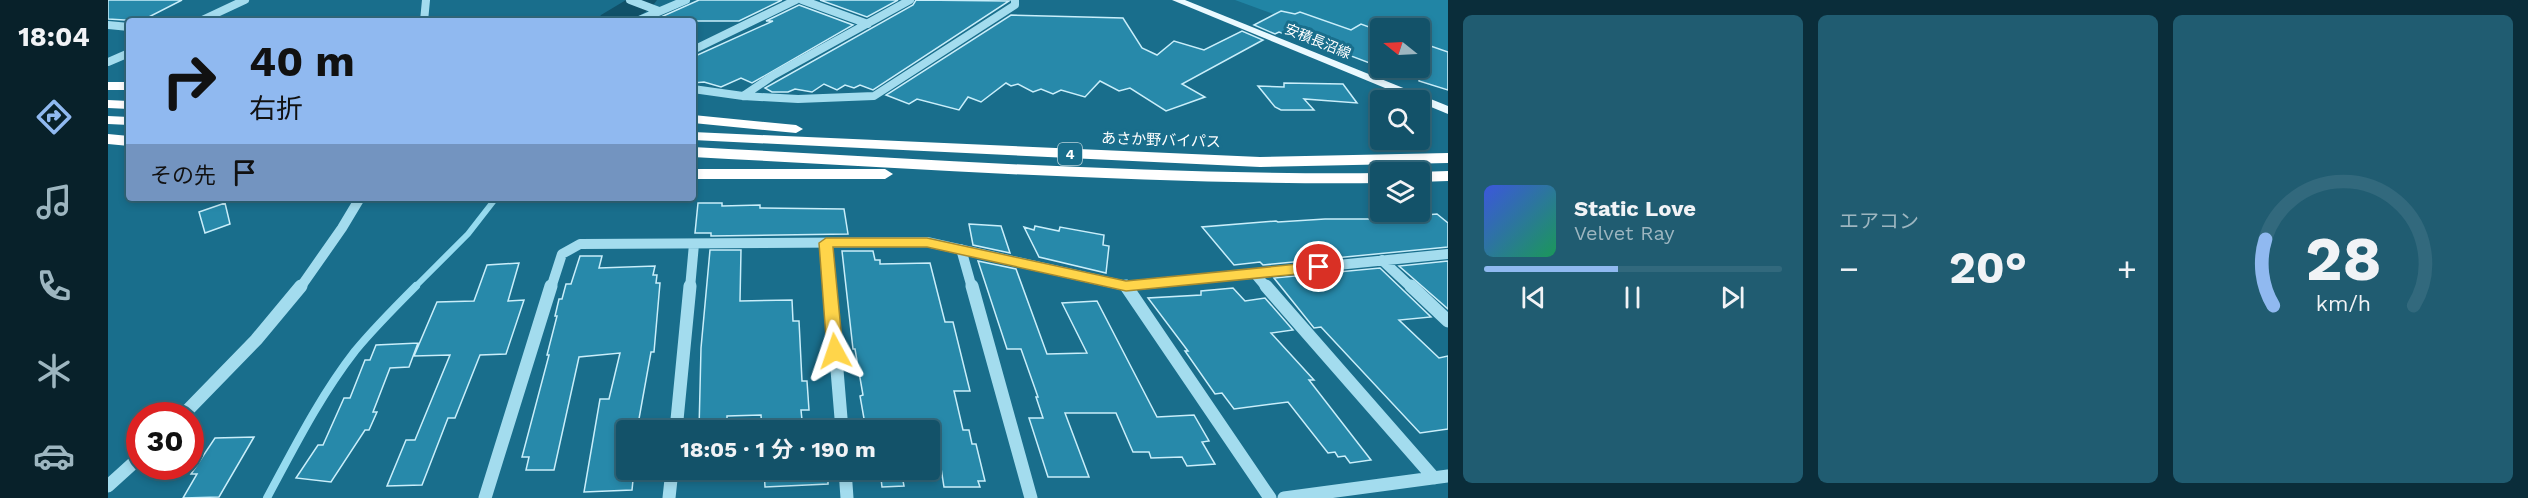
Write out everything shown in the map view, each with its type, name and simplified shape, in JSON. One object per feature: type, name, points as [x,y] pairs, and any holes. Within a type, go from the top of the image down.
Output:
[{"type":"highway","points":[[108,86],[126,86]]},
{"type":"highway","points":[[108,104],[126,105]]},
{"type":"highway","points":[[696,119],[869,135],[1012,143],[1101,156]]},
{"type":"highway","points":[[108,120],[126,121]]},
{"type":"highway","name":"あさか野バイパス","points":[[696,136],[1260,162],[1448,158]]},
{"type":"highway","points":[[108,139],[126,141]]},
{"type":"highway","name":"4","points":[[696,152],[1204,178],[1370,178]]},
{"type":"highway","points":[[696,174],[1025,176],[1076,172]]},
{"type":"highway","points":[[1430,177],[1448,176]]},
{"type":"main road","name":"安積長沼線","points":[[1177,0],[1448,110]]},
{"type":"street","points":[[206,18],[245,0]]},
{"type":"street","points":[[424,18],[426,0]]},
{"type":"street","points":[[630,0],[659,11]]},
{"type":"street","points":[[644,18],[686,0]]},
{"type":"street","points":[[696,49],[796,0]]},
{"type":"street","points":[[802,0],[868,24]]},
{"type":"street","points":[[743,96],[774,75],[910,0]]},
{"type":"street","points":[[696,89],[743,96],[842,99],[880,94],[1015,5],[1015,0]]},
{"type":"street","points":[[108,25],[126,27]]},
{"type":"street","points":[[108,62],[126,54]]},
{"type":"street","points":[[196,402],[250,346],[293,295],[337,235],[358,201]]},
{"type":"street","points":[[485,498],[545,300],[562,254],[580,244],[915,242],[961,249],[1126,286],[1256,275],[1448,254]]},
{"type":"street","points":[[826,243],[841,420]]},
{"type":"street","points":[[677,420],[694,244]]},
{"type":"street","points":[[961,249],[1031,498]]},
{"type":"street","points":[[1382,260],[1448,321]]},
{"type":"street","points":[[1256,275],[1441,477]]},
{"type":"street","points":[[1126,286],[1270,498]]},
{"type":"street","points":[[108,486],[126,470]]},
{"type":"street","points":[[1284,498],[1441,477]]},
{"type":"street","points":[[669,498],[671,480]]},
{"type":"street","points":[[846,480],[847,498]]},
{"type":"shaded area","points":[[1235,0],[1448,0],[1448,80],[1430,73],[1430,18],[1370,18],[1370,49]]},
{"type":"building","points":[[108,0],[182,0],[147,18],[108,19]]},
{"type":"building","points":[[699,0],[782,0],[739,21],[659,18]]},
{"type":"building","points":[[820,0],[898,0],[867,17]]},
{"type":"building","points":[[916,0],[1009,1],[873,90],[860,85],[854,88],[845,85],[837,90],[824,84],[812,92],[795,89],[788,92],[772,92],[765,88],[913,5]]},
{"type":"building","points":[[799,5],[853,25],[752,83],[741,78],[721,87],[704,82],[696,83],[696,56],[773,21],[766,21]]},
{"type":"building","points":[[1281,11],[1295,14],[1300,12],[1351,30],[1361,24],[1370,27],[1370,63],[1325,46],[1327,49],[1279,32],[1275,34],[1254,25]]},
{"type":"building","points":[[1011,15],[1123,18],[1142,48],[1157,55],[1174,41],[1204,50],[1242,31],[1263,40],[1182,84],[1205,97],[1166,111],[1130,88],[1119,91],[1100,81],[1085,97],[1061,90],[1053,94],[1041,89],[1033,92],[1018,84],[1011,86],[1006,83],[981,102],[968,97],[959,110],[917,99],[909,104],[886,95]]},
{"type":"building","points":[[1430,46],[1448,52],[1448,90],[1419,81],[1419,78],[1430,78]]},
{"type":"building","points":[[1284,83],[1343,84],[1357,103],[1304,99],[1314,110],[1281,110],[1275,107],[1258,86],[1284,87]]},
{"type":"building","points":[[225,203],[230,224],[205,233],[199,212]]},
{"type":"building","points":[[698,203],[722,203],[722,206],[760,205],[760,208],[844,209],[848,234],[711,236],[711,233],[695,233]]},
{"type":"building","points":[[1437,214],[1448,223],[1448,247],[1263,265],[1260,262],[1234,265],[1202,227],[1325,219],[1430,222],[1430,215]]},
{"type":"building","points":[[969,224],[1001,226],[1010,253],[973,245]]},
{"type":"building","points":[[1035,226],[1059,231],[1060,227],[1104,235],[1103,245],[1109,246],[1106,273],[1039,257],[1024,227],[1034,230]]},
{"type":"building","points":[[710,250],[741,250],[740,301],[792,300],[793,321],[799,321],[802,381],[807,381],[809,410],[801,410],[802,420],[761,420],[761,415],[727,416],[727,420],[699,420],[701,348]]},
{"type":"building","points":[[842,251],[873,251],[875,260],[880,260],[880,264],[930,263],[945,322],[953,322],[970,391],[954,391],[963,430],[969,430],[972,444],[976,444],[985,481],[978,481],[980,487],[944,487],[940,462],[940,420],[864,420],[860,396],[863,395],[855,349],[853,349]]},
{"type":"building","points":[[580,256],[602,256],[599,268],[655,266],[653,275],[657,275],[656,283],[660,283],[654,352],[651,352],[639,420],[616,420],[616,480],[633,480],[632,490],[584,492],[600,399],[609,399],[620,353],[579,357],[554,470],[526,470],[529,457],[522,457],[549,355],[547,355],[559,299],[562,299],[566,284],[571,284]]},
{"type":"building","points":[[978,261],[1016,269],[1047,354],[1087,353],[1062,303],[1097,301],[1157,417],[1194,415],[1209,441],[1202,442],[1215,464],[1187,466],[1182,457],[1151,458],[1149,452],[1133,452],[1116,413],[1065,413],[1089,477],[1048,477],[1029,418],[1043,418],[1036,397],[1038,397],[1021,349],[1007,349]]},
{"type":"building","points":[[1448,261],[1448,309],[1399,266]]},
{"type":"building","points":[[519,263],[508,301],[524,300],[506,354],[480,355],[455,418],[448,418],[422,485],[387,486],[406,440],[415,440],[450,355],[414,356],[437,302],[474,301],[487,265]]},
{"type":"building","points":[[1380,268],[1431,317],[1399,320],[1439,358],[1448,356],[1448,429],[1420,433],[1321,327],[1314,328],[1274,278]]},
{"type":"building","points":[[1233,288],[1245,301],[1265,298],[1293,330],[1271,333],[1314,380],[1309,380],[1371,460],[1350,463],[1345,456],[1338,457],[1335,452],[1328,453],[1288,402],[1234,409],[1222,393],[1215,394],[1185,351],[1188,351],[1148,298],[1201,295],[1201,291]]},
{"type":"building","points":[[418,343],[409,367],[390,368],[373,412],[377,412],[369,430],[365,430],[331,482],[296,478],[318,445],[323,445],[344,398],[350,398],[365,360],[370,360],[376,345]]},
{"type":"building","points":[[254,437],[219,497],[183,498],[194,480],[204,480],[204,454],[215,438]]},
{"type":"building","points":[[765,480],[828,480],[828,484],[765,487]]},
{"type":"building","points":[[881,480],[903,480],[904,486],[882,487]]},
{"type":"waterway","points":[[615,18],[644,0]]},
{"type":"waterway","points":[[416,286],[468,234],[494,201]]},
{"type":"waterway","points":[[267,498],[308,423],[342,368],[370,334],[416,286]]},
{"type":"route","points":[[835,351],[826,243],[927,243],[1126,286],[1319,267]]}]
